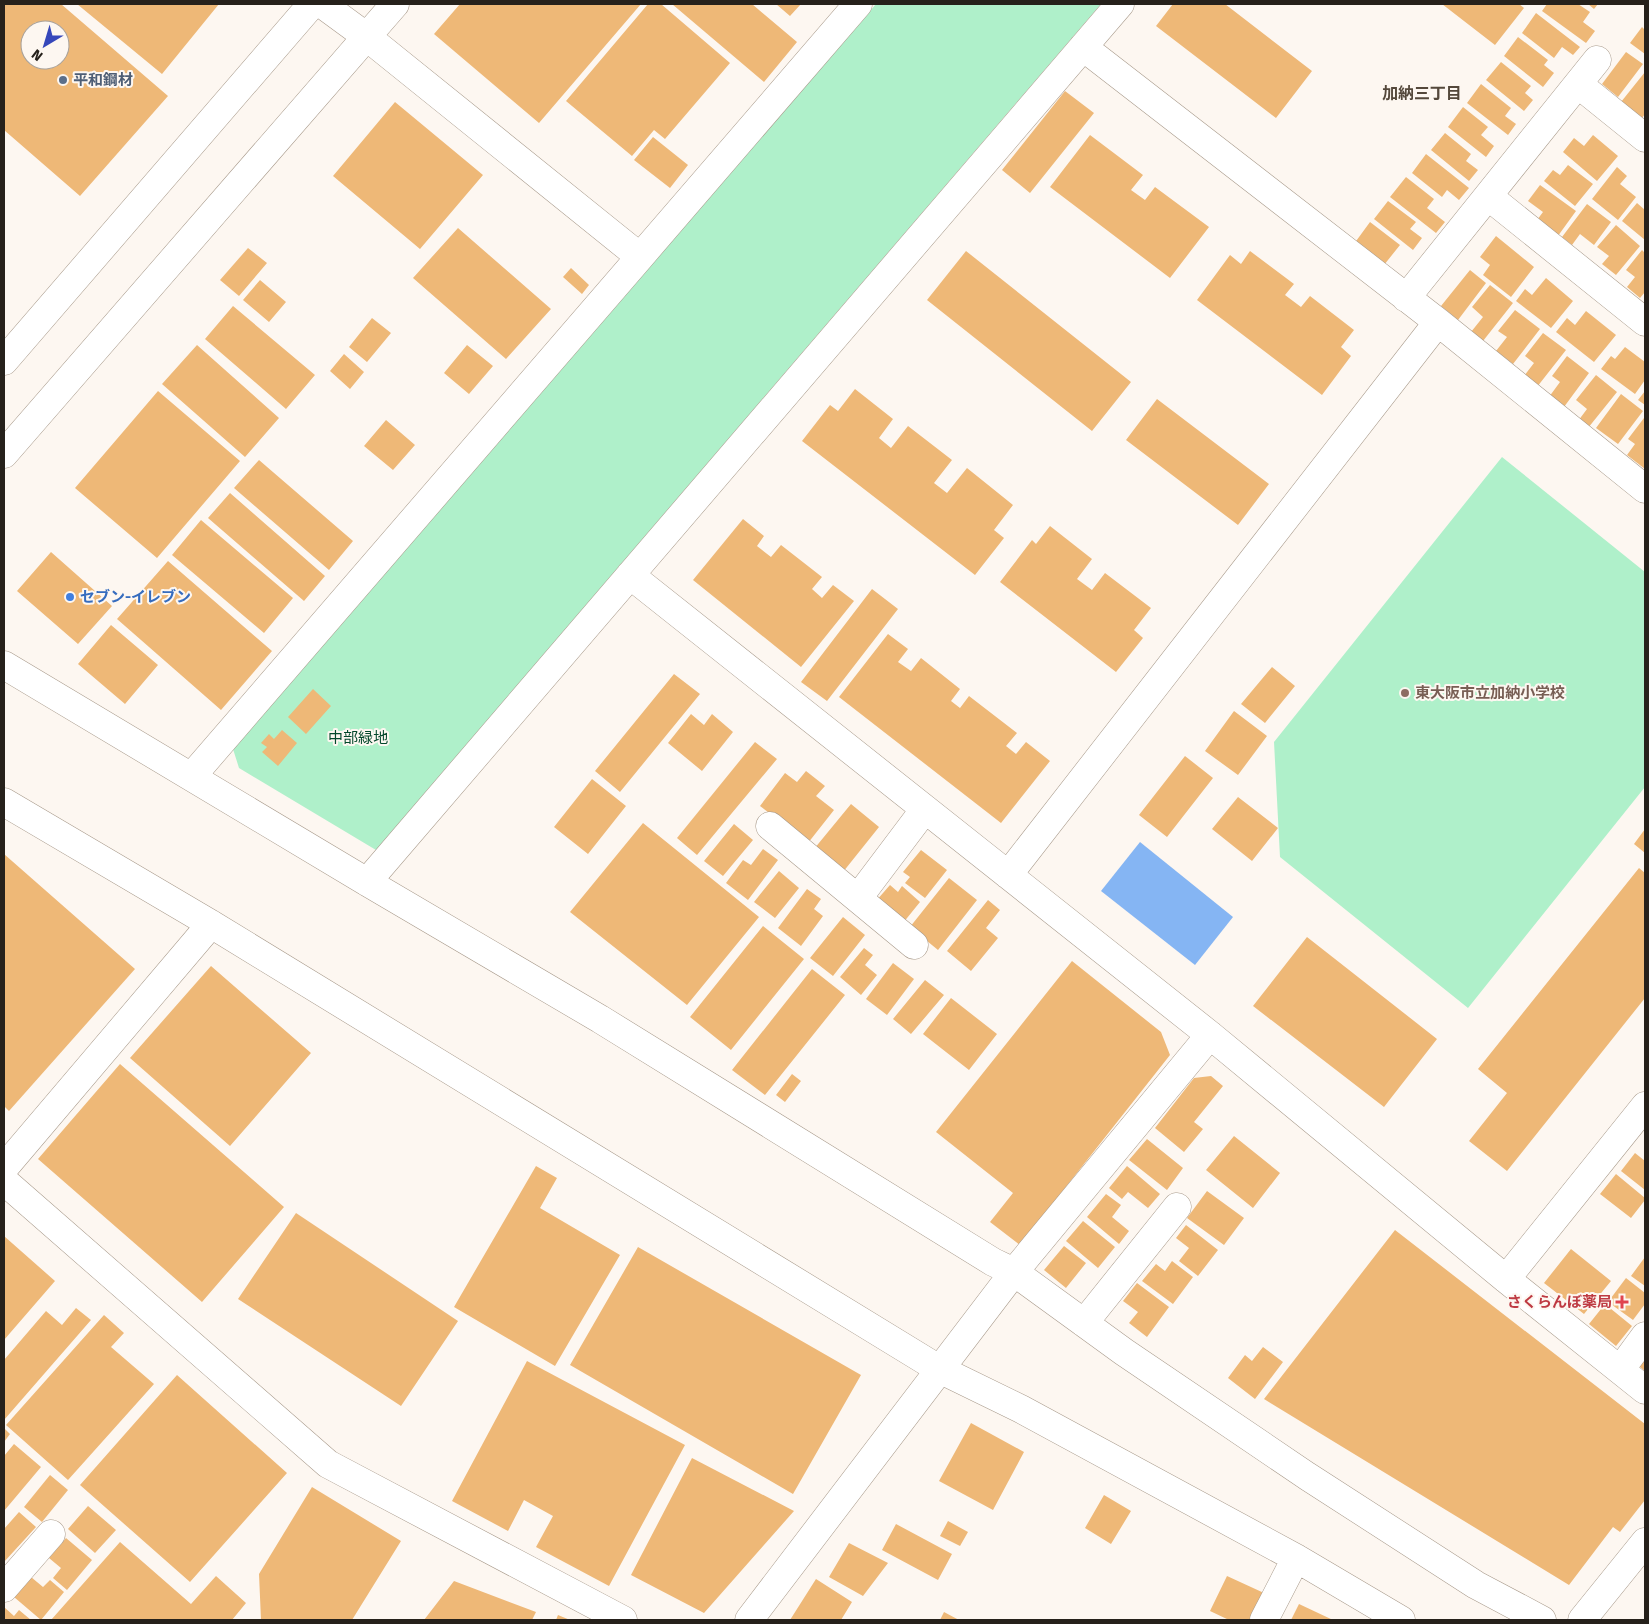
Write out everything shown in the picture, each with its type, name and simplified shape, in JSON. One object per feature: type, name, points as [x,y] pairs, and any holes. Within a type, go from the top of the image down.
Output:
[{"type":"street","points":[[4,361],[312,4]]},
{"type":"street","points":[[322,4],[367,37],[640,257]]},
{"type":"street","points":[[4,454],[395,4]]},
{"type":"street","points":[[192,776],[858,4]]},
{"type":"street","points":[[367,882],[1120,4]]},
{"type":"street","points":[[1083,47],[1438,322],[1645,489]]},
{"type":"street","points":[[1406,298],[1597,60]]},
{"type":"street","points":[[1578,84],[1645,138]]},
{"type":"street","points":[[1488,196],[1645,322]]},
{"type":"street","points":[[1008,875],[1438,322]]},
{"type":"street","points":[[630,575],[1210,1035],[1506,1279],[1645,1390]]},
{"type":"street","points":[[4,665],[600,1019],[994,1262],[1014,1272],[1124,1352],[1307,1476],[1476,1585],[1542,1620]]},
{"type":"street","points":[[4,802],[211,924],[939,1368],[1021,1409],[1296,1558],[1399,1620]]},
{"type":"street","points":[[858,898],[925,809]]},
{"type":"street","points":[[770,826],[914,946]]},
{"type":"street","points":[[4,1168],[211,924]]},
{"type":"street","points":[[749,1620],[939,1368],[1014,1272],[1210,1035]]},
{"type":"street","points":[[1506,1279],[1645,1106]]},
{"type":"street","points":[[4,1181],[328,1464],[623,1620]]},
{"type":"street","points":[[1084,1323],[1177,1207]]},
{"type":"street","points":[[1620,1370],[1645,1336]]},
{"type":"street","points":[[4,1588],[51,1534]]},
{"type":"street","points":[[1582,1620],[1645,1542]]},
{"type":"street","points":[[1264,1620],[1296,1558]]},
{"type":"green space","name":"中部緑地","points":[[876,4],[1101,4],[376,850],[239,768],[233,749]]},
{"type":"green space","points":[[1502,457],[1645,572],[1645,787],[1468,1008],[1280,857],[1274,742]]},
{"type":"water","points":[[1140,842],[1233,917],[1195,965],[1101,891]]},
{"type":"building","points":[[4,4],[61,4],[168,96],[80,196],[4,130]]},
{"type":"building","points":[[77,4],[219,4],[162,74]]},
{"type":"building","points":[[460,4],[641,4],[539,123],[434,34]]},
{"type":"building","points":[[648,4],[661,4],[730,63],[665,139],[654,130],[632,156],[566,101]]},
{"type":"building","points":[[672,4],[752,4],[797,42],[764,82]]},
{"type":"building","points":[[776,4],[801,4],[790,16]]},
{"type":"building","points":[[1173,4],[1225,4],[1312,71],[1276,118],[1156,26]]},
{"type":"building","points":[[1442,4],[1519,4],[1524,8],[1495,45]]},
{"type":"building","points":[[1547,4],[1578,4],[1590,12],[1583,22],[1595,31],[1586,43],[1542,11]]},
{"type":"building","points":[[1588,4],[1598,4],[1594,9]]},
{"type":"building","points":[[1536,13],[1580,47],[1573,55],[1562,47],[1554,58],[1522,33]]},
{"type":"building","points":[[1642,27],[1645,30],[1645,54],[1630,43]]},
{"type":"building","points":[[1518,37],[1548,60],[1544,65],[1554,73],[1543,87],[1504,56]]},
{"type":"building","points":[[1626,52],[1643,64],[1618,97],[1602,84]]},
{"type":"building","points":[[1501,62],[1531,86],[1525,93],[1533,100],[1524,111],[1486,80]]},
{"type":"building","points":[[1645,72],[1645,114],[1642,118],[1621,102]]},
{"type":"building","points":[[1481,84],[1511,108],[1505,116],[1516,124],[1508,135],[1467,103]]},
{"type":"building","points":[[1065,91],[1094,113],[1030,193],[1002,170]]},
{"type":"building","points":[[395,102],[483,175],[420,249],[333,176]]},
{"type":"building","points":[[1463,107],[1488,127],[1481,135],[1494,146],[1486,157],[1448,127]]},
{"type":"building","points":[[1445,133],[1471,154],[1466,161],[1478,170],[1469,181],[1431,150]]},
{"type":"building","points":[[1090,135],[1143,175],[1131,190],[1145,200],[1155,187],[1209,227],[1170,278],[1050,187]]},
{"type":"building","points":[[1593,135],[1618,156],[1597,181],[1563,152],[1574,138],[1584,146]]},
{"type":"building","points":[[653,137],[688,165],[670,188],[634,160]]},
{"type":"building","points":[[1426,154],[1469,188],[1459,200],[1447,190],[1442,197],[1412,173]]},
{"type":"building","points":[[1568,165],[1593,184],[1575,206],[1544,181],[1553,170],[1560,175]]},
{"type":"building","points":[[1617,167],[1627,176],[1620,184],[1636,197],[1618,220],[1592,199]]},
{"type":"building","points":[[1406,177],[1434,199],[1427,208],[1445,222],[1436,233],[1390,197]]},
{"type":"building","points":[[1540,185],[1576,211],[1555,240],[1534,224],[1543,212],[1528,201]]},
{"type":"building","points":[[1388,201],[1416,222],[1410,229],[1422,238],[1413,250],[1374,219]]},
{"type":"building","points":[[1637,203],[1645,210],[1645,240],[1622,221]]},
{"type":"building","points":[[1587,204],[1611,222],[1594,245],[1580,234],[1572,245],[1562,237]]},
{"type":"building","points":[[1370,222],[1400,245],[1380,270],[1351,248]]},
{"type":"building","points":[[1616,225],[1640,246],[1616,275],[1602,264],[1609,256],[1597,247]]},
{"type":"building","points":[[458,228],[551,309],[506,359],[413,278]]},
{"type":"building","points":[[1496,236],[1534,267],[1511,297],[1483,275],[1490,265],[1480,257]]},
{"type":"building","points":[[248,248],[267,263],[239,296],[220,280]]},
{"type":"building","points":[[1642,250],[1645,253],[1645,292],[1640,298],[1627,287],[1635,277],[1626,270]]},
{"type":"building","points":[[966,251],[1131,382],[1092,431],[927,300]]},
{"type":"building","points":[[1250,251],[1294,284],[1285,295],[1301,307],[1310,296],[1354,330],[1341,347],[1351,356],[1322,395],[1197,300],[1230,255],[1241,264]]},
{"type":"building","points":[[571,268],[589,285],[582,294],[563,277]]},
{"type":"building","points":[[1470,270],[1486,283],[1458,320],[1441,306]]},
{"type":"building","points":[[1546,278],[1573,301],[1551,328],[1516,301],[1525,289],[1532,295]]},
{"type":"building","points":[[260,280],[286,302],[269,322],[243,300]]},
{"type":"building","points":[[1490,285],[1513,303],[1483,341],[1471,332],[1483,317],[1472,307]]},
{"type":"building","points":[[233,306],[315,375],[286,409],[205,339]]},
{"type":"building","points":[[1515,310],[1540,329],[1513,364],[1496,351],[1507,337],[1498,331]]},
{"type":"building","points":[[1586,311],[1616,335],[1594,362],[1556,332],[1567,318],[1575,325]]},
{"type":"building","points":[[372,318],[391,333],[367,362],[349,347]]},
{"type":"building","points":[[1543,333],[1566,350],[1537,387],[1524,376],[1534,363],[1525,356]]},
{"type":"building","points":[[197,345],[279,418],[245,457],[162,384]]},
{"type":"building","points":[[467,345],[493,366],[469,394],[444,373]]},
{"type":"building","points":[[1625,347],[1645,362],[1645,380],[1635,394],[1601,369],[1611,356],[1615,359]]},
{"type":"building","points":[[344,354],[364,372],[350,389],[330,371]]},
{"type":"building","points":[[1567,356],[1589,373],[1564,407],[1549,397],[1560,382],[1552,376]]},
{"type":"building","points":[[1596,375],[1617,392],[1588,428],[1578,421],[1587,409],[1576,400]]},
{"type":"building","points":[[855,389],[893,419],[879,438],[891,448],[908,426],[952,460],[934,483],[947,493],[967,468],[1013,505],[994,530],[1004,538],[975,575],[802,441],[830,405],[838,411]]},
{"type":"building","points":[[158,391],[240,461],[157,558],[75,488]]},
{"type":"building","points":[[1645,391],[1645,405],[1638,400]]},
{"type":"building","points":[[1621,394],[1643,411],[1618,444],[1596,428]]},
{"type":"building","points":[[1157,399],[1269,484],[1238,525],[1126,440]]},
{"type":"building","points":[[1644,418],[1645,469],[1627,455],[1635,444],[1628,439]]},
{"type":"building","points":[[386,420],[415,445],[393,470],[364,446]]},
{"type":"building","points":[[259,460],[353,541],[329,570],[234,488]]},
{"type":"building","points":[[230,493],[325,576],[304,601],[208,518]]},
{"type":"building","points":[[743,519],[764,536],[757,546],[771,557],[781,545],[822,577],[812,589],[822,598],[833,585],[854,601],[801,667],[693,580]]},
{"type":"building","points":[[201,520],[293,598],[264,633],[172,555]]},
{"type":"building","points":[[1050,526],[1092,559],[1077,579],[1092,590],[1105,573],[1151,608],[1134,630],[1143,638],[1116,672],[1000,582],[1032,540],[1036,544]]},
{"type":"building","points":[[51,552],[112,606],[78,644],[17,591]]},
{"type":"building","points":[[168,561],[272,651],[221,710],[117,619]]},
{"type":"building","points":[[872,589],[898,609],[827,701],[801,682]]},
{"type":"building","points":[[111,625],[158,665],[125,704],[78,664]]},
{"type":"building","points":[[888,634],[908,649],[898,662],[911,671],[921,658],[960,689],[951,701],[960,708],[969,696],[1017,733],[1006,746],[1016,754],[1026,742],[1050,761],[1001,823],[839,697]]},
{"type":"building","points":[[1272,667],[1295,686],[1265,723],[1241,704]]},
{"type":"building","points":[[674,674],[700,694],[620,792],[595,771]]},
{"type":"building","points":[[313,689],[331,706],[306,734],[288,717]]},
{"type":"building","points":[[1234,711],[1267,736],[1238,775],[1205,751]]},
{"type":"building","points":[[691,714],[704,725],[712,714],[733,732],[702,771],[668,743]]},
{"type":"building","points":[[282,730],[297,743],[278,766],[262,752],[267,747],[261,743],[269,734],[274,739]]},
{"type":"building","points":[[755,742],[777,759],[697,855],[677,838]]},
{"type":"building","points":[[1185,756],[1213,778],[1167,837],[1139,815]]},
{"type":"building","points":[[806,771],[825,786],[816,796],[834,810],[808,843],[760,806],[785,773],[797,782]]},
{"type":"building","points":[[592,779],[626,806],[588,854],[554,827]]},
{"type":"building","points":[[1238,797],[1278,828],[1252,861],[1212,829]]},
{"type":"building","points":[[851,804],[879,827],[843,872],[814,849]]},
{"type":"building","points":[[643,823],[759,917],[687,1005],[570,912]]},
{"type":"building","points":[[734,824],[753,840],[723,876],[704,861]]},
{"type":"building","points":[[1645,829],[1645,853],[1634,844]]},
{"type":"building","points":[[763,849],[778,860],[748,900],[726,883],[743,860],[751,865]]},
{"type":"building","points":[[921,850],[947,870],[925,898],[905,883],[910,877],[903,872]]},
{"type":"building","points":[[4,854],[135,969],[9,1111],[4,1106]]},
{"type":"building","points":[[1639,868],[1645,873],[1645,998],[1507,1171],[1469,1141],[1507,1093],[1478,1069]]},
{"type":"building","points":[[779,871],[799,888],[775,918],[754,902]]},
{"type":"building","points":[[949,878],[977,900],[938,950],[910,927]]},
{"type":"building","points":[[890,885],[898,892],[902,886],[920,902],[903,923],[876,901]]},
{"type":"building","points":[[807,889],[821,899],[814,909],[823,916],[801,946],[778,928]]},
{"type":"building","points":[[988,900],[1000,910],[986,928],[998,938],[971,971],[947,951]]},
{"type":"building","points":[[843,917],[865,935],[833,976],[810,958]]},
{"type":"building","points":[[763,926],[804,959],[731,1050],[690,1017]]},
{"type":"building","points":[[1307,937],[1437,1039],[1384,1107],[1253,1006]]},
{"type":"building","points":[[864,948],[873,955],[865,965],[877,975],[861,995],[840,977]]},
{"type":"building","points":[[1072,961],[1161,1032],[1170,1055],[1020,1245],[990,1222],[1013,1193],[936,1132]]},
{"type":"building","points":[[893,963],[914,979],[887,1015],[866,999]]},
{"type":"building","points":[[211,966],[311,1053],[230,1146],[130,1058]]},
{"type":"building","points":[[812,969],[845,995],[765,1095],[732,1070]]},
{"type":"building","points":[[925,980],[944,995],[911,1034],[893,1019]]},
{"type":"building","points":[[951,998],[997,1034],[969,1070],[923,1034]]},
{"type":"building","points":[[120,1064],[284,1207],[202,1302],[38,1159]]},
{"type":"building","points":[[792,1074],[801,1081],[785,1102],[776,1095]]},
{"type":"building","points":[[1211,1076],[1223,1086],[1194,1122],[1203,1129],[1184,1152],[1155,1128],[1194,1078]]},
{"type":"building","points":[[1234,1136],[1280,1173],[1253,1208],[1206,1170]]},
{"type":"building","points":[[1147,1139],[1183,1168],[1167,1190],[1129,1160]]},
{"type":"building","points":[[1635,1153],[1645,1161],[1645,1190],[1621,1171]]},
{"type":"building","points":[[536,1166],[557,1178],[540,1208],[620,1255],[555,1366],[454,1307]]},
{"type":"building","points":[[1127,1166],[1160,1194],[1148,1208],[1128,1192],[1122,1199],[1109,1188]]},
{"type":"building","points":[[1616,1174],[1645,1198],[1631,1218],[1600,1194]]},
{"type":"building","points":[[1207,1191],[1244,1218],[1224,1245],[1187,1218]]},
{"type":"building","points":[[1106,1194],[1121,1205],[1112,1217],[1129,1231],[1119,1244],[1087,1217]]},
{"type":"building","points":[[296,1213],[458,1321],[401,1406],[238,1299]]},
{"type":"building","points":[[1083,1221],[1115,1247],[1098,1268],[1066,1241]]},
{"type":"building","points":[[1186,1225],[1218,1250],[1198,1276],[1179,1261],[1189,1248],[1176,1238]]},
{"type":"building","points":[[1395,1230],[1645,1424],[1645,1500],[1620,1532],[1613,1527],[1569,1585],[1264,1399]]},
{"type":"building","points":[[4,1236],[55,1281],[4,1340]]},
{"type":"building","points":[[1064,1246],[1086,1263],[1066,1288],[1044,1270]]},
{"type":"building","points":[[638,1247],[861,1375],[793,1494],[570,1365]]},
{"type":"building","points":[[1571,1249],[1611,1281],[1584,1314],[1544,1283]]},
{"type":"building","points":[[1645,1257],[1645,1286],[1631,1276]]},
{"type":"building","points":[[1172,1261],[1193,1277],[1173,1304],[1142,1281],[1156,1264],[1165,1271]]},
{"type":"building","points":[[1626,1278],[1645,1293],[1645,1304],[1633,1320],[1608,1302]]},
{"type":"building","points":[[1137,1283],[1169,1307],[1147,1337],[1129,1323],[1138,1312],[1123,1301]]},
{"type":"building","points":[[1605,1304],[1632,1326],[1616,1346],[1589,1324]]},
{"type":"building","points":[[76,1308],[91,1320],[4,1420],[4,1360],[46,1311],[62,1325]]},
{"type":"building","points":[[104,1315],[124,1333],[111,1347],[154,1384],[68,1480],[6,1425]]},
{"type":"building","points":[[1263,1347],[1283,1362],[1255,1399],[1228,1378],[1245,1355],[1252,1361]]},
{"type":"building","points":[[1645,1352],[1645,1371],[1636,1364]]},
{"type":"building","points":[[527,1361],[685,1445],[609,1586],[536,1547],[553,1516],[524,1500],[508,1531],[452,1501]]},
{"type":"building","points":[[177,1375],[287,1473],[190,1582],[80,1485]]},
{"type":"building","points":[[971,1423],[1024,1452],[993,1510],[939,1481]]},
{"type":"building","points":[[4,1428],[10,1434],[4,1442]]},
{"type":"building","points":[[14,1444],[41,1467],[4,1511],[4,1456]]},
{"type":"building","points":[[692,1458],[794,1511],[704,1613],[631,1575]]},
{"type":"building","points":[[50,1475],[68,1490],[42,1522],[24,1507]]},
{"type":"building","points":[[312,1487],[401,1541],[352,1620],[261,1620],[259,1574]]},
{"type":"building","points":[[1104,1495],[1131,1511],[1111,1544],[1085,1528]]},
{"type":"building","points":[[88,1506],[116,1530],[95,1553],[68,1529]]},
{"type":"building","points":[[19,1512],[36,1527],[4,1562],[4,1529]]},
{"type":"building","points":[[948,1521],[968,1532],[960,1546],[940,1536]]},
{"type":"building","points":[[896,1524],[952,1554],[938,1580],[882,1550]]},
{"type":"building","points":[[66,1538],[92,1560],[67,1590],[53,1578],[61,1568],[49,1558]]},
{"type":"building","points":[[120,1542],[191,1604],[216,1576],[246,1603],[232,1620],[51,1620]]},
{"type":"building","points":[[849,1543],[888,1563],[863,1596],[829,1577]]},
{"type":"building","points":[[1227,1576],[1264,1593],[1250,1620],[1229,1620],[1210,1611]]},
{"type":"building","points":[[31,1577],[43,1587],[50,1580],[64,1592],[41,1620],[14,1597]]},
{"type":"building","points":[[816,1579],[852,1602],[841,1620],[790,1620]]},
{"type":"building","points":[[454,1581],[536,1612],[532,1620],[424,1620]]},
{"type":"building","points":[[1299,1604],[1333,1620],[1291,1620]]},
{"type":"building","points":[[4,1607],[14,1616],[19,1610],[31,1620],[4,1620]]},
{"type":"building","points":[[944,1612],[959,1620],[940,1620]]},
{"type":"building","points":[[558,1615],[570,1620],[556,1620]]},
{"type":"place","name":"平和鋼材","points":[[63,80]]},
{"type":"place","name":"セブン-イレブン","points":[[70,597]]},
{"type":"place","name":"東大阪市立加納小学校","points":[[1405,693]]},
{"type":"place","name":"さくらんぼ薬局","points":[[1622,1302]]},
{"type":"district","name":"加納三丁目","points":[[1422,93]]}]
